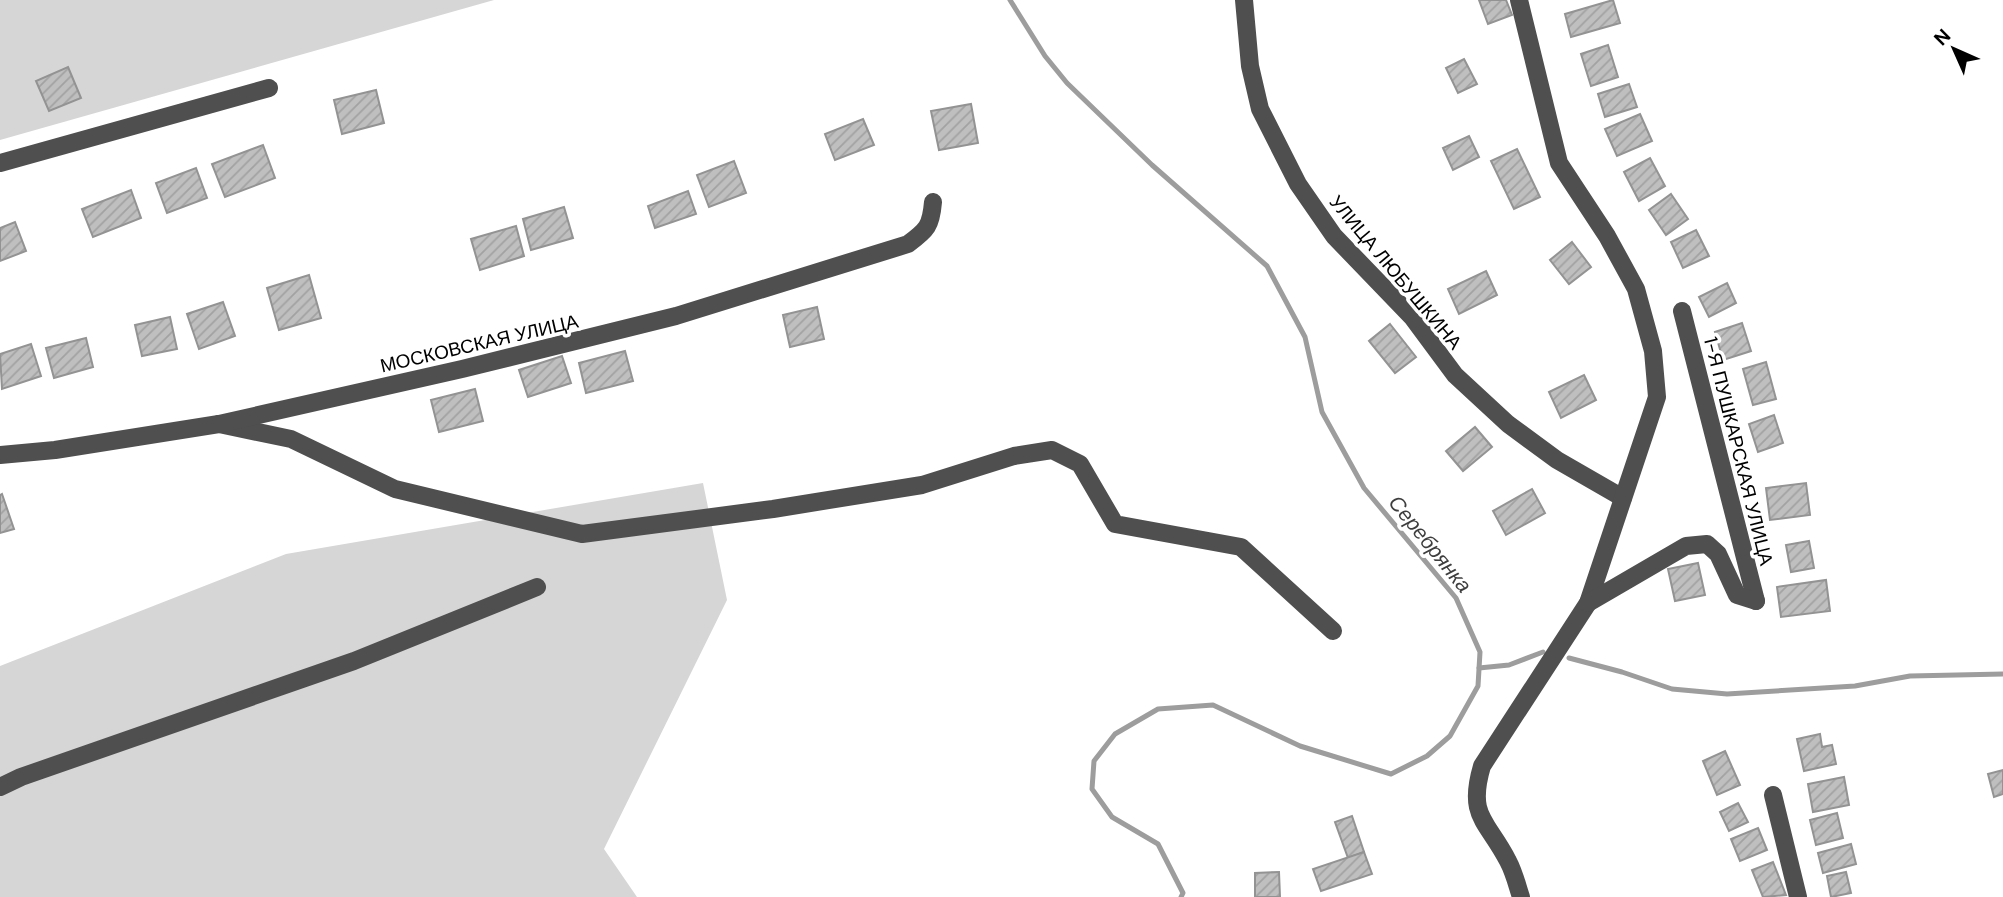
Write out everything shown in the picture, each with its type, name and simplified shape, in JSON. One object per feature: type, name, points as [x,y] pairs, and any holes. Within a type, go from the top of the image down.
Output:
[{"type":"street","name":"УЛИЦА ЛЮБУШКИНА","points":[[1244,0],[1250,66],[1260,109],[1298,184],[1334,236],[1412,317],[1455,374],[1508,424],[1557,460],[1623,498]]},
{"type":"street","points":[[1519,0],[1559,163],[1607,236],[1636,289],[1653,351],[1657,397],[1588,603],[1482,766],[1476,789],[1480,818],[1509,862],[1521,897]]},
{"type":"street","points":[[0,163],[268,88]]},
{"type":"street","name":"МОСКОВСКАЯ УЛИЦА","points":[[0,455],[55,450],[219,424],[462,369],[676,316],[908,244],[927,230],[932,217],[933,202]]},
{"type":"street","name":"1-Я ПУШКАРСКАЯ УЛИЦА","points":[[1588,603],[1685,546],[1707,544],[1718,554],[1737,595],[1756,601],[1682,311]]},
{"type":"street","points":[[219,424],[291,439],[395,489],[582,534],[773,509],[922,485],[1014,456],[1052,450],[1080,464],[1115,524],[1241,547],[1333,631]]},
{"type":"street","points":[[0,787],[20,777],[354,661],[537,587]]},
{"type":"street","points":[[1773,795],[1798,897]]},
{"type":"shaded area","points":[[0,0],[494,0],[0,140]]},
{"type":"shaded area","points":[[703,483],[727,600],[604,849],[637,897],[0,897],[0,666],[286,554]]},
{"type":"building","points":[[1479,0],[1506,0],[1512,15],[1488,24]]},
{"type":"building","points":[[1613,0],[1620,23],[1571,37],[1565,14]]},
{"type":"building","points":[[1608,45],[1618,77],[1591,86],[1581,54]]},
{"type":"building","points":[[1464,59],[1477,84],[1458,93],[1446,68]]},
{"type":"building","points":[[68,67],[81,98],[49,111],[36,81]]},
{"type":"building","points":[[1629,84],[1637,107],[1605,117],[1598,94]]},
{"type":"building","points":[[376,90],[384,123],[342,134],[334,100]]},
{"type":"building","points":[[971,104],[978,143],[939,150],[931,111]]},
{"type":"building","points":[[1640,114],[1652,141],[1617,156],[1605,129]]},
{"type":"building","points":[[863,119],[874,145],[835,160],[825,134]]},
{"type":"building","points":[[1469,136],[1479,157],[1453,170],[1443,148]]},
{"type":"building","points":[[263,145],[275,178],[225,197],[212,164]]},
{"type":"building","points":[[1517,149],[1540,197],[1514,209],[1491,161]]},
{"type":"building","points":[[1650,158],[1665,186],[1639,201],[1624,172]]},
{"type":"building","points":[[734,161],[746,193],[709,207],[697,175]]},
{"type":"building","points":[[196,168],[207,198],[167,213],[156,183]]},
{"type":"building","points":[[131,190],[141,218],[93,237],[82,209]]},
{"type":"building","points":[[688,191],[696,214],[655,228],[648,206]]},
{"type":"building","points":[[1671,194],[1688,219],[1666,235],[1649,210]]},
{"type":"building","points":[[564,207],[573,238],[531,250],[523,219]]},
{"type":"building","points":[[15,222],[26,251],[0,261],[0,228]]},
{"type":"building","points":[[516,226],[524,256],[480,270],[471,239]]},
{"type":"building","points":[[1696,230],[1709,256],[1683,268],[1671,242]]},
{"type":"building","points":[[1572,242],[1591,267],[1569,284],[1550,260]]},
{"type":"building","points":[[1486,271],[1497,295],[1459,314],[1448,289]]},
{"type":"building","points":[[309,275],[321,318],[279,330],[267,288]]},
{"type":"building","points":[[1727,283],[1736,303],[1709,317],[1699,297]]},
{"type":"building","points":[[223,302],[235,336],[199,349],[187,314]]},
{"type":"building","points":[[817,307],[824,339],[790,347],[783,315]]},
{"type":"building","points":[[170,317],[177,349],[142,356],[135,325]]},
{"type":"building","points":[[1742,323],[1751,351],[1723,360],[1715,332]]},
{"type":"building","points":[[1390,324],[1416,357],[1395,373],[1369,341]]},
{"type":"building","points":[[86,338],[93,367],[54,378],[46,348]]},
{"type":"building","points":[[31,344],[41,376],[2,389],[0,354]]},
{"type":"building","points":[[625,351],[633,381],[586,393],[579,363]]},
{"type":"building","points":[[562,356],[571,383],[528,397],[519,370]]},
{"type":"building","points":[[1766,362],[1776,399],[1753,405],[1743,369]]},
{"type":"building","points":[[1584,375],[1596,400],[1561,418],[1549,392]]},
{"type":"building","points":[[475,389],[483,421],[439,432],[431,400]]},
{"type":"building","points":[[1774,415],[1783,443],[1758,452],[1749,424]]},
{"type":"building","points":[[1475,427],[1492,447],[1463,471],[1446,451]]},
{"type":"building","points":[[1806,483],[1810,515],[1770,520],[1766,488]]},
{"type":"building","points":[[1532,489],[1545,513],[1506,535],[1493,511]]},
{"type":"building","points":[[2,494],[14,529],[0,533],[0,495]]},
{"type":"building","points":[[1809,541],[1814,568],[1791,572],[1786,545]]},
{"type":"building","points":[[1698,563],[1705,595],[1675,601],[1668,569]]},
{"type":"building","points":[[1826,580],[1830,611],[1781,617],[1777,587]]},
{"type":"building","points":[[1820,734],[1822,747],[1832,745],[1836,764],[1804,771],[1797,739]]},
{"type":"building","points":[[1725,751],[1740,785],[1717,795],[1703,761]]},
{"type":"building","points":[[2003,770],[2003,794],[1994,797],[1988,774]]},
{"type":"building","points":[[1844,777],[1849,805],[1813,812],[1808,784]]},
{"type":"building","points":[[1738,803],[1748,822],[1729,831],[1720,812]]},
{"type":"building","points":[[1837,813],[1843,838],[1816,845],[1810,820]]},
{"type":"building","points":[[1352,816],[1364,852],[1348,858],[1335,822]]},
{"type":"building","points":[[1758,828],[1767,850],[1740,861],[1731,839]]},
{"type":"building","points":[[1851,844],[1856,864],[1823,873],[1818,853]]},
{"type":"building","points":[[1364,852],[1372,874],[1321,891],[1313,869]]},
{"type":"building","points":[[1773,862],[1786,895],[1763,897],[1752,870]]},
{"type":"building","points":[[1279,872],[1280,897],[1255,897],[1255,873]]},
{"type":"building","points":[[1846,872],[1851,893],[1831,897],[1827,876]]},
{"type":"waterway","name":"Серебрянка","points":[[1010,0],[1045,56],[1067,83],[1152,165],[1267,266],[1305,337],[1322,412],[1364,488],[1456,598],[1480,652],[1478,686],[1450,736],[1427,756],[1391,774],[1300,746],[1213,705],[1158,709],[1115,734],[1094,761],[1092,789],[1112,817],[1158,844],[1183,893],[1181,897]]},
{"type":"waterway","points":[[1479,668],[1509,665],[1543,652]]},
{"type":"waterway","points":[[1569,658],[1672,689],[1727,694],[1855,686],[1910,676],[2003,674]]}]
